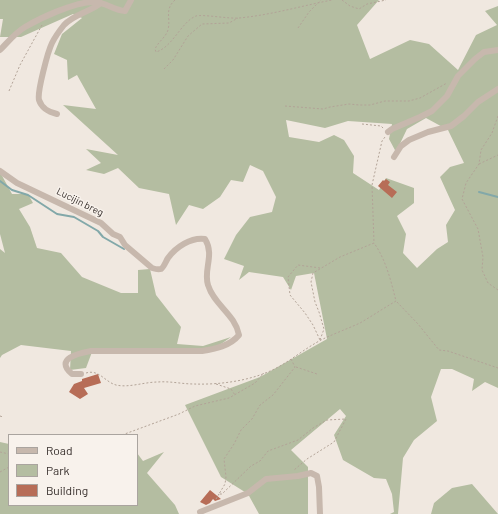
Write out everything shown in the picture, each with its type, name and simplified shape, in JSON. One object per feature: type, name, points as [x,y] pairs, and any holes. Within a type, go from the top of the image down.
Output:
[{"type":"street","points":[[0,50],[24,27],[50,15],[80,4],[93,2],[101,3],[117,11],[125,11],[131,0]]},
{"type":"street","points":[[58,114],[48,112],[39,100],[41,79],[52,44],[64,25],[76,16],[101,3]]},
{"type":"street","points":[[388,132],[392,128],[432,111],[447,96],[458,76],[475,59],[484,52],[498,50]]},
{"type":"street","points":[[394,157],[401,146],[409,140],[428,132],[451,126],[478,102],[498,89]]},
{"type":"street","name":"Lucijin breg","points":[[0,171],[17,183],[101,223],[113,234],[120,237],[126,245],[143,261],[157,270],[162,268],[169,257],[182,244],[200,239],[205,240],[210,248],[208,285],[217,301],[238,326],[239,335],[236,339],[215,349],[202,351],[91,351],[75,354],[69,358],[67,367],[72,374],[81,374]]},
{"type":"street","points":[[200,512],[248,493],[266,479],[311,473],[316,476],[319,487],[320,514]]},
{"type":"path","points":[[175,0],[168,10],[168,31],[158,43],[155,49],[156,52],[160,51],[171,42],[188,23],[198,15],[238,18],[273,13],[332,0]]},
{"type":"path","points":[[298,28],[309,12],[321,0]]},
{"type":"path","points":[[342,0],[350,6],[359,9],[367,4],[386,0]]},
{"type":"path","points":[[9,91],[29,47],[41,26],[50,15]]},
{"type":"path","points":[[164,69],[173,60],[188,36],[202,24],[229,23],[238,18]]},
{"type":"path","points":[[285,106],[323,109],[330,106],[349,104],[370,105],[384,101],[409,101],[420,98],[446,83]]},
{"type":"path","points":[[498,116],[492,133],[481,150],[479,164],[466,183],[462,199],[478,230],[483,257],[482,270],[488,283],[498,290]]},
{"type":"path","points":[[362,124],[380,126],[388,132],[382,141],[372,185],[374,242],[380,251],[388,270],[396,301],[418,324],[439,350],[448,351],[498,368]]},
{"type":"path","points":[[479,164],[498,155]]},
{"type":"path","points":[[320,341],[324,329],[320,312],[315,302],[311,282],[313,273],[358,248],[374,242]]},
{"type":"path","points":[[320,268],[298,265],[288,277],[290,295],[313,325],[320,341]]},
{"type":"path","points":[[81,374],[91,371],[100,374],[110,382],[125,386],[160,382],[215,384],[239,380],[265,373],[278,367],[301,351],[360,322],[396,301]]},
{"type":"path","points":[[291,359],[295,367],[317,374]]},
{"type":"path","points":[[288,477],[301,463],[334,442],[346,419],[327,420],[313,428],[298,440],[268,451],[260,461],[251,466],[222,494],[219,494],[225,484],[226,477],[224,459],[241,430],[252,418],[260,405],[273,395],[295,367]]},
{"type":"path","points":[[125,434],[179,414],[195,406],[235,395],[255,383],[265,373]]},
{"type":"path","points":[[215,384],[231,388],[235,395]]},
{"type":"path","points":[[0,416],[4,417]]},
{"type":"green space","points":[[0,0],[379,0],[357,25],[370,59],[410,40],[429,44],[458,70],[476,35],[497,25],[485,11],[498,6],[498,388],[485,382],[472,391],[474,379],[452,369],[441,369],[431,397],[437,421],[414,440],[403,458],[398,514],[390,514],[394,512],[392,494],[386,479],[374,478],[343,460],[334,435],[346,416],[340,409],[291,450],[308,467],[308,514],[259,514],[248,494],[221,477],[185,405],[260,377],[327,339],[314,273],[296,276],[291,290],[283,277],[249,272],[239,280],[244,266],[224,259],[236,235],[250,217],[272,212],[276,197],[263,171],[250,165],[243,182],[231,180],[220,197],[203,209],[189,205],[176,225],[169,194],[139,188],[118,168],[104,174],[86,170],[101,163],[86,149],[118,155],[63,105],[96,109],[77,75],[68,80],[67,60],[54,54],[62,34],[82,18],[73,14],[21,37],[0,37],[3,19],[0,19]],"holes":[[[426,118],[448,130],[464,163],[450,167],[440,177],[455,210],[446,225],[448,242],[437,249],[417,268],[403,253],[406,234],[397,216],[414,203],[414,188],[386,178],[379,190],[353,173],[354,156],[344,140],[334,135],[319,142],[289,137],[286,120],[325,128],[348,121],[392,124],[389,139],[396,152],[407,129]]]},
{"type":"green space","points":[[0,172],[12,194],[28,194],[33,203],[19,209],[30,227],[37,248],[61,253],[82,277],[121,293],[138,293],[138,270],[150,269],[156,295],[181,327],[177,344],[203,346],[231,337],[214,349],[92,352],[86,368],[70,370],[71,351],[21,345],[2,355],[0,358],[0,249],[5,253],[0,234]]},
{"type":"green space","points":[[0,442],[8,444],[8,506],[138,506],[138,454],[143,461],[164,452],[147,473],[175,505],[179,514],[0,514]]},
{"type":"green space","points":[[472,484],[498,514],[431,514],[434,503],[452,488]]},
{"type":"building","points":[[386,179],[390,182],[388,185],[397,192],[392,198],[378,186],[383,180],[384,181]]},
{"type":"building","points":[[98,374],[101,383],[84,388],[88,394],[80,399],[69,392],[74,384],[82,381],[82,379]]},
{"type":"building","points":[[210,490],[221,499],[215,501],[213,499],[206,505],[200,502]]},
{"type":"waterway","points":[[0,181],[12,190],[28,195],[57,214],[74,217],[98,231],[103,237],[124,249]]},
{"type":"waterway","points":[[479,192],[498,197]]}]
